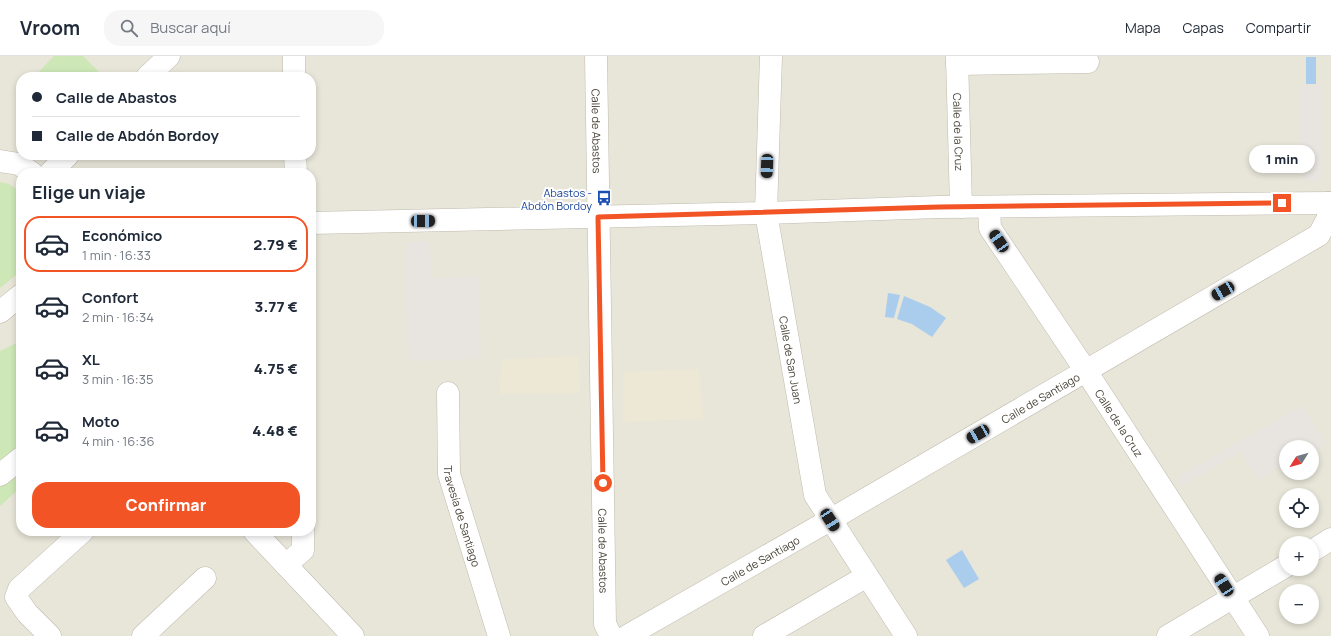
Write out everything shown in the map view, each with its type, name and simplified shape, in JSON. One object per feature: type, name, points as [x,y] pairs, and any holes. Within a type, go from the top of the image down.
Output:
[{"type":"street","points":[[152,72],[169,56]]},
{"type":"street","points":[[294,56],[294,72]]},
{"type":"street","name":"Calle de Abastos","points":[[596,56],[605,624],[611,636]]},
{"type":"street","name":"Calle de San Juan","points":[[771,56],[766,213],[815,495],[906,636]]},
{"type":"street","points":[[957,60],[1088,62]]},
{"type":"street","name":"Calle de la Cruz","points":[[957,60],[961,207]]},
{"type":"street","points":[[55,168],[63,160]]},
{"type":"street","points":[[0,161],[19,164],[25,168]]},
{"type":"street","points":[[316,223],[961,207],[1330,203]]},
{"type":"street","name":"Calle de Santiago","points":[[627,636],[830,520],[1318,235],[1328,218],[1330,203]]},
{"type":"street","name":"Calle de la Cruz","points":[[989,207],[990,228],[1086,371],[1258,636]]},
{"type":"street","points":[[0,312],[16,300]]},
{"type":"street","name":"Travesía de Santiago","points":[[448,393],[449,474],[499,636]]},
{"type":"street","points":[[0,475],[16,462]]},
{"type":"street","points":[[50,636],[22,606],[16,597],[19,589],[77,536]]},
{"type":"street","points":[[259,536],[353,636]]},
{"type":"street","points":[[286,565],[304,550],[303,536]]},
{"type":"street","points":[[1319,547],[1331,539]]},
{"type":"street","points":[[1168,636],[1233,599],[1279,570]]},
{"type":"street","points":[[764,636],[867,576]]},
{"type":"street","points":[[142,636],[205,578]]},
{"type":"shaded area","points":[[0,56],[1331,56],[1331,636],[0,636]]},
{"type":"shaded area","points":[[1299,85],[1321,85],[1322,181],[1301,182]]},
{"type":"shaded area","points":[[430,241],[431,278],[479,276],[481,359],[407,361],[405,242]]},
{"type":"shaded area","points":[[579,356],[580,393],[500,394],[501,359]]},
{"type":"shaded area","points":[[699,369],[703,419],[623,422],[623,372]]},
{"type":"shaded area","points":[[1302,405],[1327,444],[1319,448],[1319,440],[1279,440],[1279,468],[1258,480],[1240,452],[1181,487],[1176,478]]},
{"type":"green space","points":[[54,56],[83,56],[99,72],[39,72]]},
{"type":"green space","points":[[0,182],[9,184],[16,189],[16,275],[0,288]]},
{"type":"green space","points":[[16,343],[16,492],[0,506],[0,351]]},
{"type":"water","points":[[1306,57],[1316,57],[1316,84],[1306,84]]},
{"type":"water","points":[[888,293],[900,295],[894,318],[885,317]]},
{"type":"water","points":[[904,296],[930,307],[946,318],[932,337],[912,324],[897,319]]},
{"type":"water","points":[[962,550],[979,579],[964,588],[946,560]]},
{"type":"place","name":"Abastos - Abdón Bordoy","points":[[604,198]]},
{"type":"route","points":[[603,483],[598,217],[939,207],[1282,203]]}]
